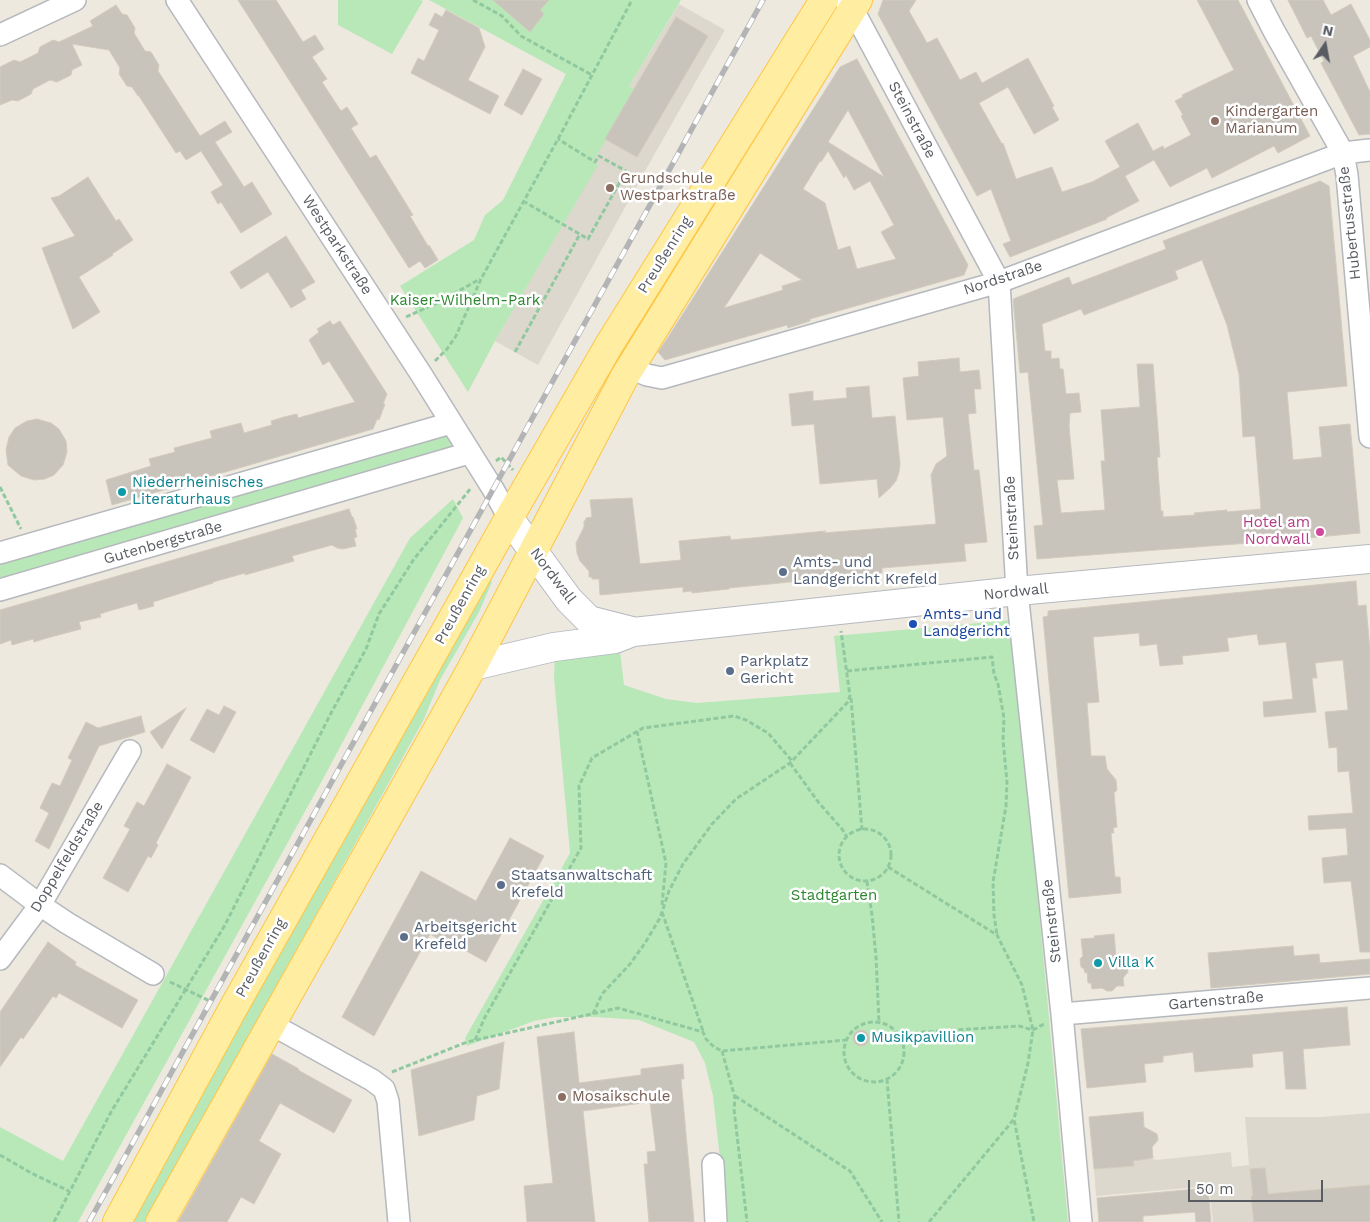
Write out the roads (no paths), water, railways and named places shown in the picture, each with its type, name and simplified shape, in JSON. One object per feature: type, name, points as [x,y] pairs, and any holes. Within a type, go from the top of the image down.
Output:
[{"type":"main road","name":"Preußenring","points":[[117,1222],[231,1012],[609,345],[824,0]]},
{"type":"main road","name":"Preußenring","points":[[160,1222],[473,666],[630,368],[852,3]]},
{"type":"street","points":[[0,35],[75,0]]},
{"type":"street","name":"Westparkstraße","points":[[177,0],[421,374],[510,518]]},
{"type":"street","name":"Hubertusstraße","points":[[1258,0],[1274,32],[1343,153],[1347,175],[1370,437]]},
{"type":"street","name":"Steinstraße","points":[[852,3],[998,282],[1017,591],[1082,1222]]},
{"type":"street","name":"Nordstraße","points":[[630,368],[647,375],[662,378],[998,282],[1343,153],[1370,150]]},
{"type":"street","points":[[0,553],[452,423]]},
{"type":"street","name":"Gutenbergstraße","points":[[0,590],[469,452]]},
{"type":"street","name":"Nordwall","points":[[510,518],[569,600],[589,620],[632,632]]},
{"type":"street","name":"Nordwall","points":[[473,666],[554,647],[615,639],[632,632],[1017,591],[1370,559]]},
{"type":"street","name":"Doppelfeldstraße","points":[[0,960],[40,905],[130,752]]},
{"type":"street","points":[[0,875],[67,923],[154,974]]},
{"type":"street","name":"Gartenstraße","points":[[1062,1014],[1370,988]]},
{"type":"street","points":[[271,1024],[372,1080],[384,1090],[388,1101],[399,1222]]},
{"type":"street","points":[[713,1164],[716,1222]]},
{"type":"railway","points":[[89,1222],[763,0]]},
{"type":"place","name":"Kindergarten Marianum","points":[[1215,121]]},
{"type":"place","name":"Grundschule Westparkstraße","points":[[610,188]]},
{"type":"place","name":"Niederrheinisches Literaturhaus","points":[[122,492]]},
{"type":"place","name":"Hotel am Nordwall","points":[[1320,532]]},
{"type":"place","name":"Amts- und Landgericht Krefeld","points":[[783,572]]},
{"type":"place","name":"Amts- und Landgericht","points":[[913,624]]},
{"type":"place","name":"Parkplatz Gericht","points":[[730,671]]},
{"type":"place","name":"Staatsanwaltschaft Krefeld","points":[[501,885]]},
{"type":"place","name":"Arbeitsgericht Krefeld","points":[[404,937]]},
{"type":"place","name":"Villa K","points":[[1098,963]]},
{"type":"place","name":"Musikpavillion","points":[[861,1038]]},
{"type":"place","name":"Mosaikschule","points":[[562,1097]]},
{"type":"park label","name":"Kaiser-Wilhelm-Park","points":[[465,301]]},
{"type":"park label","name":"Stadtgarten","points":[[834,896]]}]
